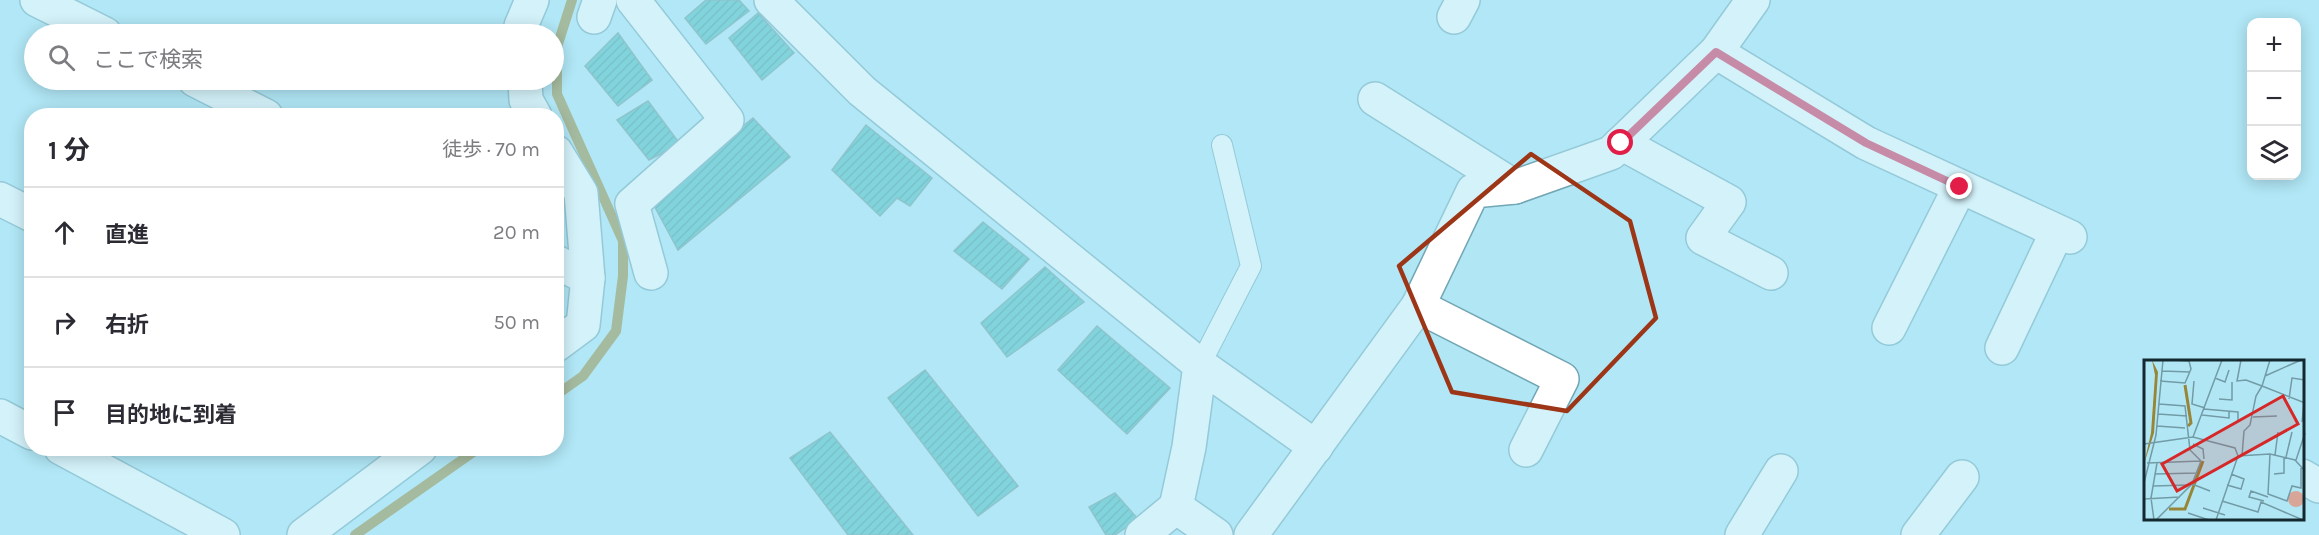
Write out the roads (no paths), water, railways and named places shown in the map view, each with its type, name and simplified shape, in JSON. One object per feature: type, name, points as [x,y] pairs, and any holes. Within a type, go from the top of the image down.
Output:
[{"type":"street","points":[[37,0],[85,24]]},
{"type":"street","points":[[522,24],[532,0]]},
{"type":"street","points":[[633,0],[727,120],[632,204],[651,273]]},
{"type":"street","points":[[771,0],[862,90],[1200,365],[1316,447]]},
{"type":"street","points":[[1251,535],[1418,306],[1473,191],[1515,187],[1611,153],[1716,52],[1753,0]]},
{"type":"street","points":[[1716,52],[1866,143],[2063,234],[2002,348]]},
{"type":"street","points":[[215,90],[250,108]]},
{"type":"street","points":[[526,90],[526,100],[530,108]]},
{"type":"street","points":[[1375,99],[1515,187]]},
{"type":"street","points":[[1621,143],[1729,202],[1703,238],[1771,273]]},
{"type":"street","points":[[564,165],[581,193],[588,278],[583,325],[564,339]]},
{"type":"street","points":[[1890,328],[1960,187]]},
{"type":"street","points":[[0,198],[24,211]]},
{"type":"street","points":[[564,266],[588,278]]},
{"type":"street","points":[[1418,306],[1562,379],[1526,450]]},
{"type":"street","points":[[1142,535],[1176,507],[1189,447],[1200,365]]},
{"type":"street","points":[[0,416],[24,429]]},
{"type":"street","points":[[76,456],[223,535]]},
{"type":"street","points":[[304,535],[409,456]]},
{"type":"street","points":[[1742,535],[1781,471]]},
{"type":"street","points":[[1918,535],[1962,477]]},
{"type":"street","points":[[2304,477],[2319,486]]},
{"type":"street","points":[[1176,507],[1216,535]]},
{"type":"lane","points":[[1200,365],[1251,266],[1222,145]]},
{"type":"waterway","points":[[564,25],[572,0]]},
{"type":"waterway","points":[[557,90],[563,108]]},
{"type":"waterway","points":[[564,110],[623,241],[623,276],[616,331],[583,376],[564,389]]},
{"type":"waterway","points":[[355,535],[468,456]]}]
